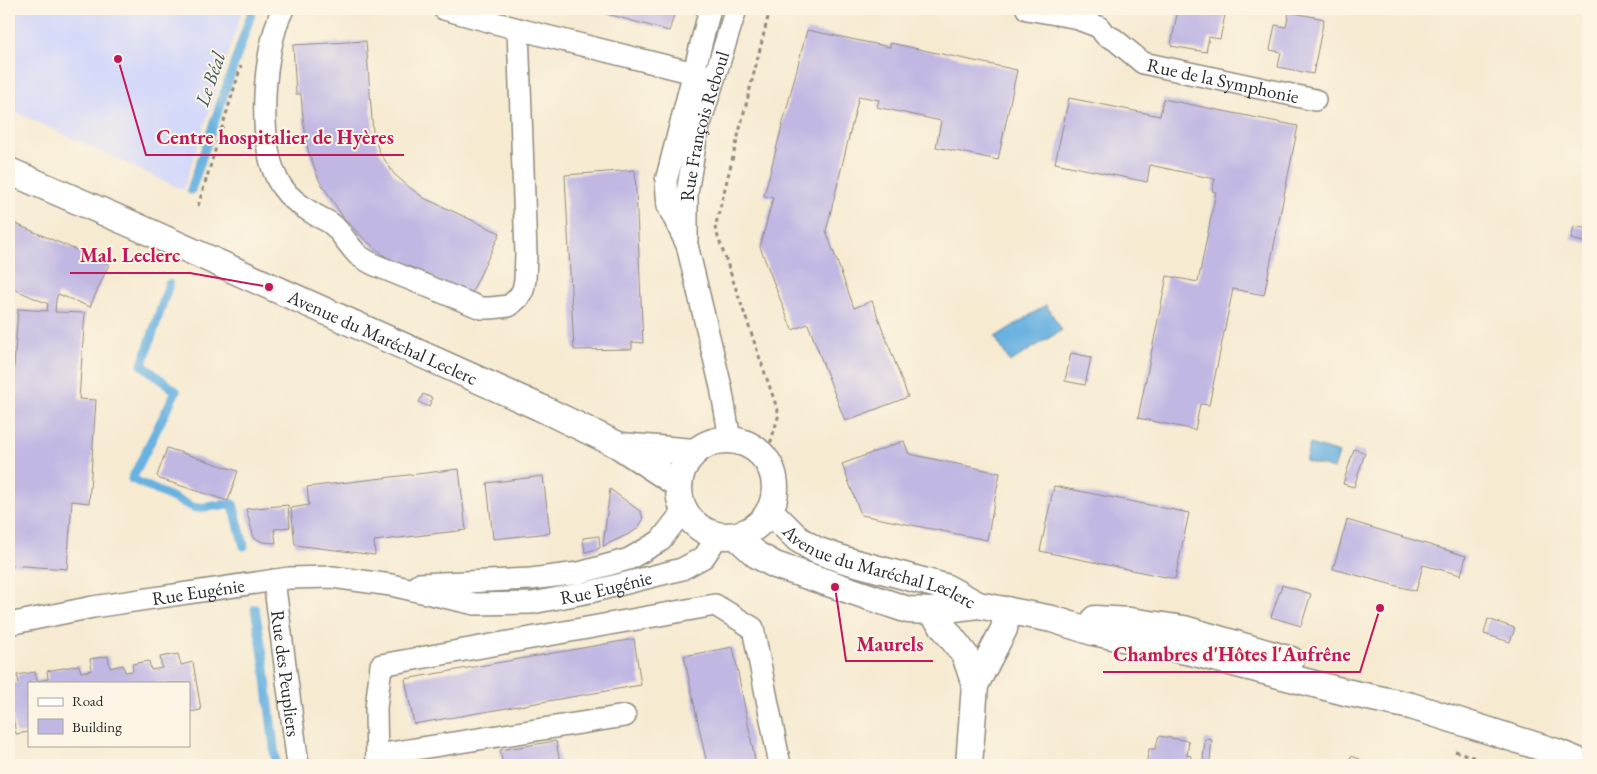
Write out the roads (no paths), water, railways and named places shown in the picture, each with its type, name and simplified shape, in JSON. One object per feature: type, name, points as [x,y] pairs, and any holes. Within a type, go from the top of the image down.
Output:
[{"type":"street","points":[[283,9],[273,32],[268,54],[265,116],[266,138],[277,179],[281,186],[299,204],[332,224],[360,256],[374,265],[481,308],[509,306],[518,298],[523,290],[525,280],[526,254],[518,29]]},
{"type":"street","points":[[444,9],[704,76]]},
{"type":"street","name":"Rue François Reboul","points":[[710,9],[697,133],[687,193],[687,245],[722,387],[730,439]]},
{"type":"street","name":"Rue François Reboul","points":[[704,76],[736,9]]},
{"type":"street","name":"Rue de la Symphonie","points":[[1026,9],[1073,17],[1099,27],[1104,34],[1114,39],[1143,63],[1315,100]]},
{"type":"street","name":"Avenue du Maréchal Leclerc","points":[[9,171],[539,407],[618,445],[679,484]]},
{"type":"street","points":[[730,439],[744,442],[756,448],[766,458],[773,470],[776,484],[775,498],[770,512],[761,523],[749,531],[727,536],[708,532],[698,527],[684,510],[679,484],[680,474],[694,452],[710,443],[730,439]]},
{"type":"street","name":"Avenue du Maréchal Leclerc","points":[[618,445],[694,452]]},
{"type":"street","name":"Rue Eugénie","points":[[391,586],[531,579],[578,573],[630,559],[652,546],[660,541],[684,510]]},
{"type":"street","name":"Avenue du Maréchal Leclerc","points":[[770,512],[798,539],[816,550],[844,560],[945,587],[978,605]]},
{"type":"street","name":"Avenue du Maréchal Leclerc","points":[[727,536],[775,566],[920,610],[978,605]]},
{"type":"street","name":"Rue Eugénie","points":[[9,624],[93,607],[289,578],[332,577],[391,586],[475,604],[532,603],[590,592],[682,569],[704,557],[727,536]]},
{"type":"street","points":[[914,579],[920,610],[965,655]]},
{"type":"street","name":"Rue des Peupliers","points":[[274,580],[298,765]]},
{"type":"street","points":[[625,716],[377,760],[376,708],[381,665],[715,605],[753,628],[780,765]]},
{"type":"street","points":[[969,765],[975,685],[965,655],[964,628],[978,605],[1052,619],[1093,632],[1191,652],[1346,692],[1411,706],[1556,752],[1588,765]]},
{"type":"street","points":[[975,685],[1004,629],[1007,610]]},
{"type":"water","points":[[1046,305],[1062,330],[1010,362],[995,337]]},
{"type":"water","points":[[1310,444],[1339,453],[1334,469],[1305,461]]},
{"type":"waterway","name":"Le Béal","points":[[191,190],[253,9]]},
{"type":"waterway","points":[[169,284],[142,365],[176,391],[132,479],[195,508],[233,504],[244,546]]},
{"type":"waterway","points":[[255,609],[264,661],[276,765]]},
{"type":"place","name":"Centre hospitalier de Hyères","points":[[118,59]]},
{"type":"place","name":"Mal. Leclerc","points":[[269,287]]},
{"type":"place","name":"Maurels","points":[[835,587]]},
{"type":"place","name":"Chambres d'Hôtes l'Aufrêne","points":[[1380,608]]}]
